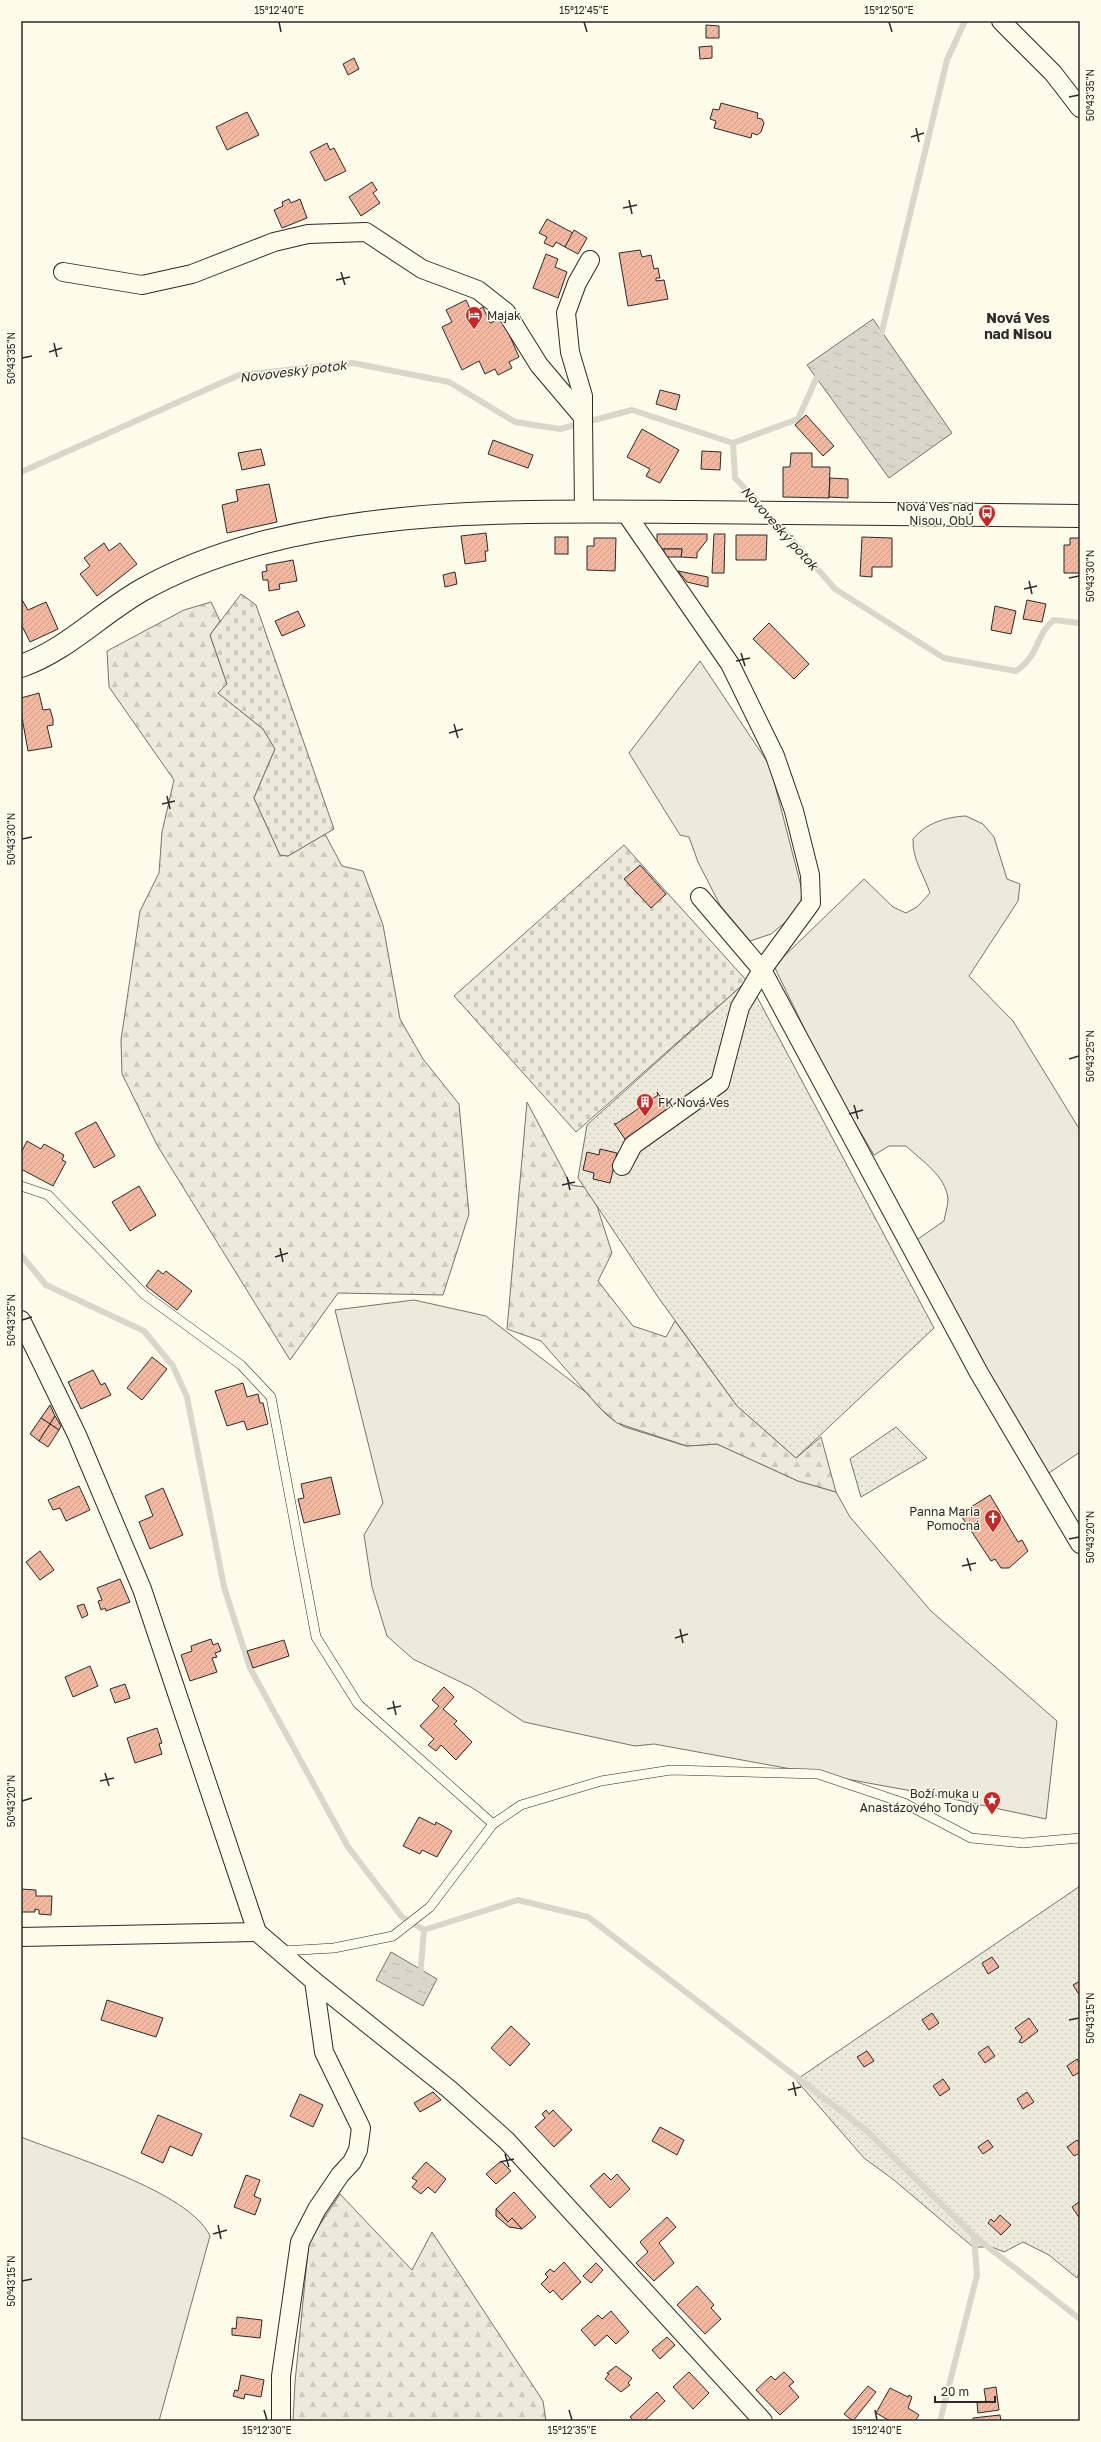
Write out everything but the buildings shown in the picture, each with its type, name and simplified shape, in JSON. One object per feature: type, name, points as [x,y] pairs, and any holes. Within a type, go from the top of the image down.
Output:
[{"type":"street","points":[[1001,21],[1053,73],[1080,108]]},
{"type":"street","points":[[63,272],[142,285],[192,274],[274,242],[308,234],[366,232],[422,269],[478,290],[496,302],[506,312],[539,365],[582,417]]},
{"type":"street","points":[[584,511],[583,396],[570,352],[566,313],[577,283],[590,260]]},
{"type":"street","points":[[21,666],[60,648],[141,591],[200,562],[269,542],[370,524],[482,512],[584,511],[1080,516]]},
{"type":"street","points":[[622,1166],[633,1145],[720,1083],[740,1007],[762,970],[811,903],[810,875],[794,811],[775,756],[730,664],[625,512]]},
{"type":"street","points":[[700,897],[762,970],[979,1374],[1080,1544]]},
{"type":"street","points":[[21,1320],[77,1435],[142,1589],[257,1932],[314,1981],[449,2089],[507,2141],[764,2421]]},
{"type":"street","points":[[21,1937],[257,1932]]},
{"type":"street","points":[[281,2421],[281,2376],[300,2242],[317,2209],[340,2175],[352,2162],[358,2150],[361,2128],[324,2052],[314,1981]]},
{"type":"lane","points":[[21,1186],[48,1195],[145,1295],[241,1365],[271,1397],[316,1637],[358,1704],[493,1824]]},
{"type":"lane","points":[[280,1951],[334,1948],[393,1936],[430,1907],[493,1824],[521,1805],[601,1781],[672,1770],[818,1774],[904,1803],[971,1838],[1022,1843],[1080,1838]]},
{"type":"green space","points":[[241,594],[256,605],[334,829],[288,856],[280,855],[254,798],[275,749],[263,729],[218,693],[227,684],[210,635]]},
{"type":"green space","points":[[211,602],[220,621],[210,635],[227,684],[218,693],[263,729],[275,749],[254,798],[280,855],[288,856],[325,834],[342,866],[363,871],[383,925],[400,1019],[423,1059],[459,1104],[469,1214],[443,1295],[338,1293],[290,1360],[157,1145],[122,1074],[121,1040],[140,911],[159,873],[162,832],[174,780],[109,687],[107,651],[184,610]]},
{"type":"green space","points":[[700,661],[770,766],[802,890],[800,910],[771,934],[750,941],[720,905],[698,862],[689,837],[680,835],[629,753]]},
{"type":"green space","points":[[966,816],[983,824],[994,837],[1007,879],[1020,884],[1018,901],[969,976],[1013,1021],[1080,1130],[1080,1452],[1043,1477],[915,1241],[944,1221],[948,1199],[943,1183],[932,1169],[906,1146],[889,1146],[874,1155],[827,1075],[774,966],[864,879],[893,907],[906,913],[917,907],[930,893],[916,860],[913,839],[918,833],[930,825],[944,819]]},
{"type":"green space","points":[[624,845],[747,981],[576,1132],[454,996]]},
{"type":"green space","points":[[748,980],[934,1328],[796,1458],[737,1406],[658,1297],[578,1178],[587,1125]]},
{"type":"green space","points":[[527,1102],[571,1185],[585,1187],[597,1206],[612,1253],[598,1281],[633,1326],[666,1337],[675,1321],[737,1406],[796,1458],[821,1437],[836,1492],[798,1481],[717,1444],[687,1446],[617,1423],[599,1407],[541,1341],[507,1329]]},
{"type":"green space","points":[[414,1300],[486,1316],[587,1393],[609,1417],[625,1427],[686,1446],[717,1444],[798,1481],[836,1492],[850,1517],[931,1611],[1057,1721],[1046,1819],[934,1795],[654,1744],[635,1746],[524,1722],[471,1687],[413,1659],[387,1636],[372,1587],[364,1535],[383,1503],[335,1310]]},
{"type":"green space","points":[[896,1427],[927,1458],[861,1497],[850,1459]]},
{"type":"green space","points":[[1080,1886],[1080,2271],[1077,2278],[1049,2255],[1023,2242],[1004,2252],[992,2247],[973,2247],[894,2180],[864,2158],[796,2080]]},
{"type":"green space","points":[[21,2137],[96,2165],[153,2190],[178,2204],[198,2220],[210,2236],[159,2421],[21,2421]]},
{"type":"green space","points":[[340,2194],[412,2270],[432,2232],[543,2401],[546,2421],[293,2421],[295,2382],[309,2241]]},
{"type":"water","points":[[873,319],[952,433],[889,478],[807,365]]},
{"type":"water","points":[[391,1952],[437,1979],[423,2006],[376,1980]]},
{"type":"waterway","points":[[880,339],[947,60],[965,21]]},
{"type":"waterway","name":"Novoveský potok","points":[[21,472],[239,375],[353,363],[449,382],[515,422],[560,429],[632,410],[733,443],[735,478],[764,508]]},
{"type":"waterway","points":[[733,443],[798,419],[817,377],[824,374]]},
{"type":"waterway","name":"Novoveský potok","points":[[773,518],[835,589],[944,658],[1016,671],[1030,658],[1044,631],[1054,620],[1080,623]]},
{"type":"waterway","points":[[21,1255],[46,1285],[144,1331],[173,1366],[187,1397],[224,1587],[250,1668],[348,1847],[402,1917],[424,1930],[518,1900],[588,1917],[867,2131],[974,2236],[977,2275],[940,2421]]},
{"type":"waterway","points":[[420,1977],[424,1930]]},
{"type":"waterway","points":[[974,2236],[1080,2319]]},
{"type":"place","name":"Majak","points":[[474,330]]},
{"type":"place","name":"Nová Ves nad Nisou, ObÚ","points":[[987,528]]},
{"type":"place","name":"FK Nová Ves","points":[[645,1117]]},
{"type":"place","name":"Panna Maria Pomocná","points":[[993,1533]]},
{"type":"place","name":"Boží muka u Anastázového Tondy","points":[[992,1815]]},
{"type":"district","name":"Nová Ves nad Nisou","points":[[1018,326]]}]
